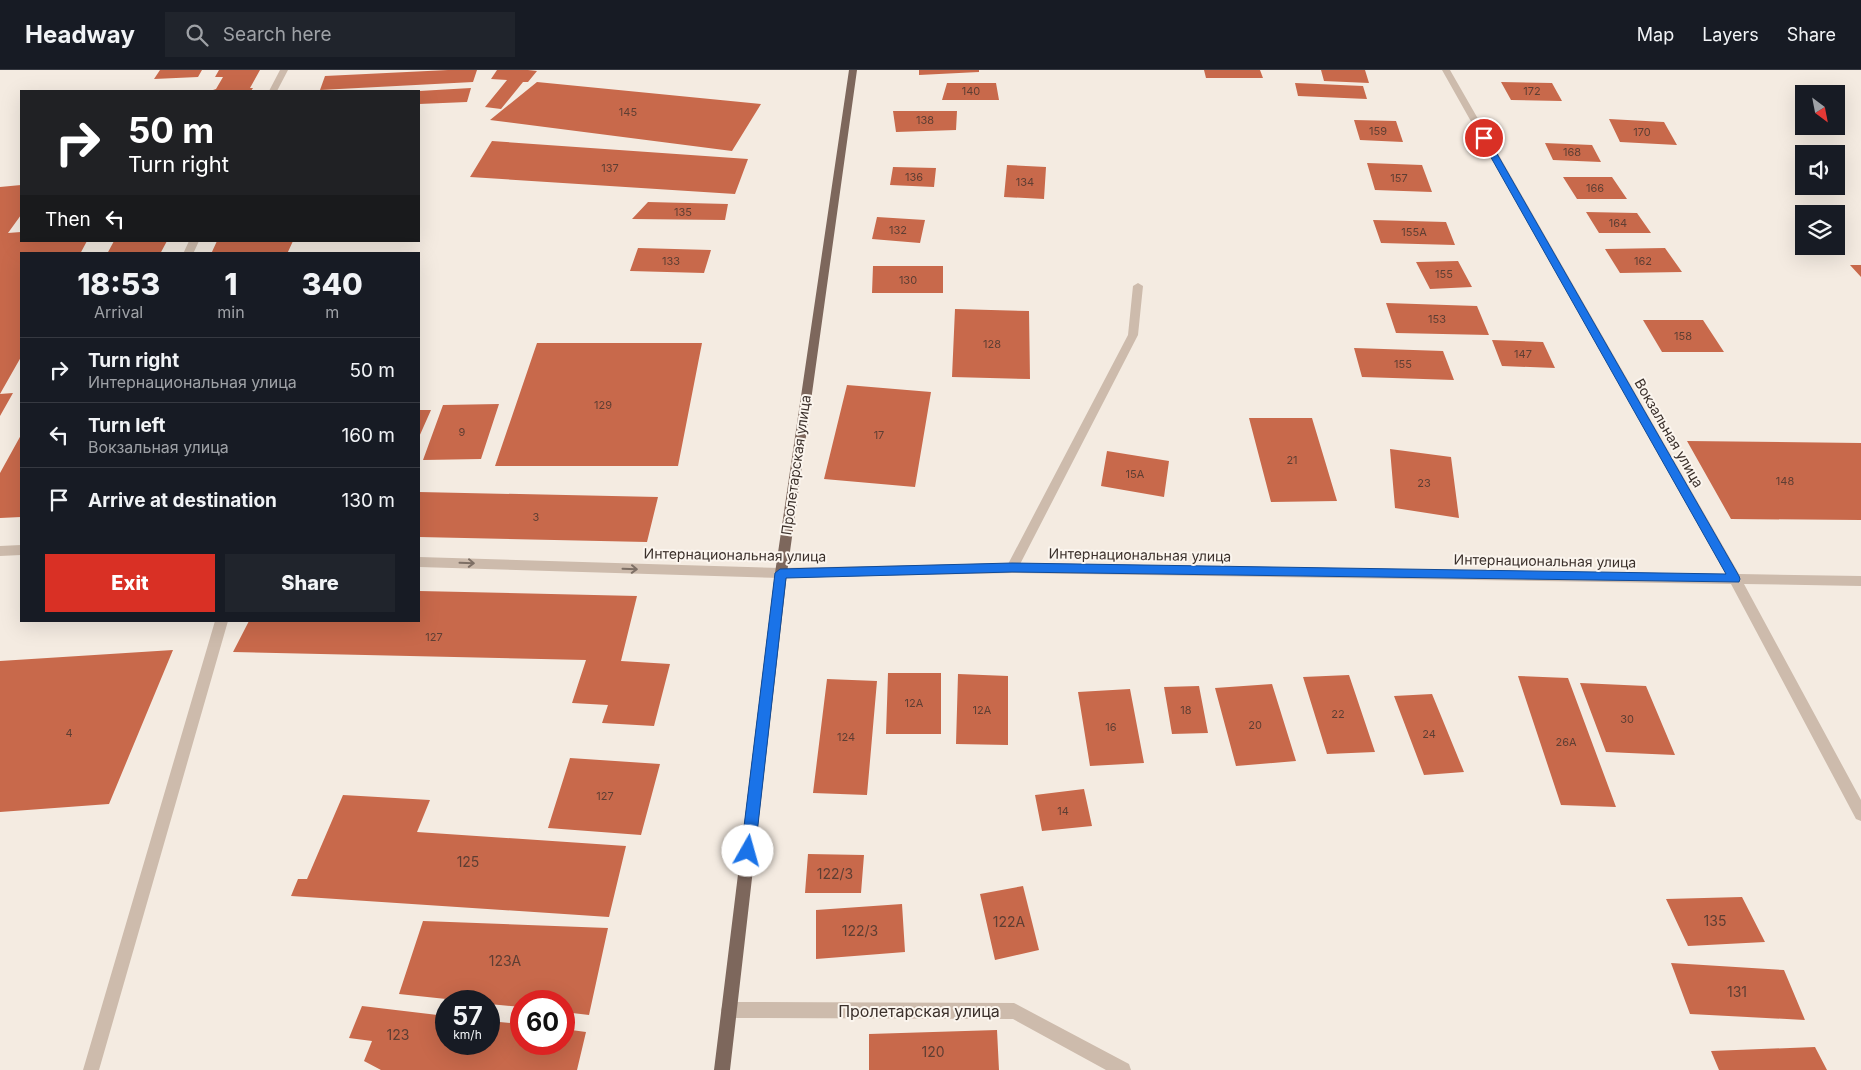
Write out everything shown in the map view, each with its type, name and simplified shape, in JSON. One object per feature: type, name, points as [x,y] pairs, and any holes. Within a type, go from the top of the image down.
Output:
[{"type":"main road","name":"Пролетарская улица","points":[[722,1070],[780,573],[853,70]]},
{"type":"street","points":[[274,90],[284,70]]},
{"type":"street","name":"Вокзальная улица","points":[[1446,70],[1735,579],[1861,814]]},
{"type":"street","points":[[1012,568],[1133,335],[1138,286]]},
{"type":"street","points":[[0,550],[20,550]]},
{"type":"street","name":"Интернациональная улица","points":[[420,562],[780,573],[1012,568],[1861,581]]},
{"type":"street","points":[[91,1070],[222,622]]},
{"type":"street","name":"Пролетарская улица","points":[[729,1010],[1014,1011],[1123,1070]]},
{"type":"building","points":[[160,70],[202,70],[198,77],[154,79]]},
{"type":"building","points":[[219,70],[260,70],[250,88],[253,88],[252,90],[213,90],[216,89],[223,77],[215,77]]},
{"type":"building","points":[[477,70],[473,82],[320,90],[325,76]]},
{"type":"building","points":[[497,70],[537,71],[528,82],[523,82],[501,109],[485,107],[507,80],[491,79]]},
{"type":"building","points":[[919,70],[979,70],[979,72],[919,75]]},
{"type":"building","points":[[1204,70],[1260,70],[1263,78],[1206,78]]},
{"type":"building","points":[[1321,70],[1365,70],[1369,83],[1324,81]]},
{"type":"building","points":[[537,82],[761,104],[732,151],[490,120]]},
{"type":"building","points":[[1501,82],[1552,83],[1562,101],[1511,100]]},
{"type":"building","points":[[947,83],[996,83],[999,100],[942,100]]},
{"type":"building","points":[[1295,83],[1363,86],[1367,99],[1298,96]]},
{"type":"building","points":[[471,88],[467,102],[420,104],[420,91]]},
{"type":"building","points":[[893,111],[957,111],[956,130],[896,132]]},
{"type":"building","points":[[1609,119],[1664,122],[1677,145],[1620,142]]},
{"type":"building","points":[[1354,120],[1396,121],[1403,142],[1360,140]]},
{"type":"building","points":[[492,141],[748,159],[735,194],[470,177]]},
{"type":"building","points":[[1545,143],[1592,145],[1601,162],[1553,160]]},
{"type":"building","points":[[1367,163],[1422,165],[1432,192],[1375,190]]},
{"type":"building","points":[[1007,165],[1046,167],[1044,199],[1004,197]]},
{"type":"building","points":[[893,167],[936,168],[934,187],[890,185]]},
{"type":"building","points":[[1563,177],[1612,177],[1627,199],[1577,199]]},
{"type":"building","points":[[20,185],[20,216],[8,233],[20,232],[20,242],[86,242],[81,252],[20,252],[20,359],[0,394],[0,187]]},
{"type":"building","points":[[648,202],[728,204],[725,220],[632,219]]},
{"type":"building","points":[[1586,212],[1637,213],[1651,233],[1599,233]]},
{"type":"building","points":[[877,217],[925,220],[920,243],[872,239]]},
{"type":"building","points":[[1373,220],[1446,222],[1455,245],[1381,243]]},
{"type":"building","points":[[113,242],[166,242],[161,252],[108,252]]},
{"type":"building","points":[[217,242],[293,242],[288,252],[212,252]]},
{"type":"building","points":[[638,248],[711,250],[704,273],[630,271]]},
{"type":"building","points":[[1665,248],[1682,272],[1620,273],[1605,249]]},
{"type":"building","points":[[1458,261],[1472,287],[1430,289],[1416,262]]},
{"type":"building","points":[[1850,265],[1861,265],[1861,277]]},
{"type":"building","points":[[873,266],[943,266],[943,293],[872,293]]},
{"type":"building","points":[[1386,303],[1477,306],[1489,335],[1396,333]]},
{"type":"building","points":[[955,309],[1029,311],[1030,379],[952,377]]},
{"type":"building","points":[[1643,320],[1703,320],[1724,352],[1662,352]]},
{"type":"building","points":[[1492,340],[1543,342],[1555,368],[1502,366]]},
{"type":"building","points":[[537,343],[702,343],[678,466],[495,466]]},
{"type":"building","points":[[1354,348],[1443,351],[1454,380],[1362,377]]},
{"type":"building","points":[[847,385],[931,392],[915,487],[824,479]]},
{"type":"building","points":[[13,393],[0,416],[0,394]]},
{"type":"building","points":[[499,404],[481,459],[423,460],[443,405]]},
{"type":"building","points":[[420,410],[431,410],[420,435]]},
{"type":"building","points":[[1249,418],[1312,418],[1337,501],[1271,502]]},
{"type":"building","points":[[20,437],[20,517],[0,518],[0,473]]},
{"type":"building","points":[[1687,441],[1861,443],[1861,520],[1731,519]]},
{"type":"building","points":[[1390,449],[1451,457],[1459,518],[1395,508]]},
{"type":"building","points":[[1107,451],[1169,461],[1164,497],[1101,486]]},
{"type":"building","points":[[420,492],[658,497],[647,542],[420,537]]},
{"type":"building","points":[[420,591],[637,596],[621,661],[670,664],[654,726],[602,723],[608,705],[572,703],[586,660],[233,652],[248,622],[420,622]]},
{"type":"building","points":[[173,650],[109,804],[0,812],[0,661]]},
{"type":"building","points":[[888,673],[941,673],[941,734],[886,734]]},
{"type":"building","points":[[958,674],[1008,676],[1008,745],[956,744]]},
{"type":"building","points":[[1349,675],[1375,752],[1327,754],[1303,677]]},
{"type":"building","points":[[1518,676],[1568,678],[1616,807],[1561,805]]},
{"type":"building","points":[[827,679],[877,681],[867,795],[813,793]]},
{"type":"building","points":[[1580,683],[1646,686],[1675,755],[1606,752]]},
{"type":"building","points":[[1272,684],[1296,761],[1236,766],[1215,688]]},
{"type":"building","points":[[1199,686],[1208,733],[1172,734],[1164,687]]},
{"type":"building","points":[[1130,689],[1144,763],[1090,766],[1078,692]]},
{"type":"building","points":[[1432,694],[1464,772],[1424,775],[1394,696]]},
{"type":"building","points":[[570,758],[660,764],[641,835],[548,828]]},
{"type":"building","points":[[1084,789],[1092,826],[1042,831],[1035,795]]},
{"type":"building","points":[[343,795],[430,800],[417,832],[626,846],[609,917],[291,896],[298,879],[307,879]]},
{"type":"building","points":[[808,854],[864,855],[861,893],[805,893]]},
{"type":"building","points":[[1023,886],[1039,950],[995,960],[980,894]]},
{"type":"building","points":[[1742,897],[1765,942],[1688,946],[1666,899]]},
{"type":"building","points":[[902,904],[905,952],[816,959],[816,910]]},
{"type":"building","points":[[423,921],[608,928],[589,1015],[575,1013],[575,990],[510,990],[510,1006],[500,1005],[500,990],[435,990],[435,998],[399,994]]},
{"type":"building","points":[[1671,963],[1784,970],[1805,1020],[1690,1014]]},
{"type":"building","points":[[362,1006],[435,1015],[435,1055],[500,1055],[500,1022],[510,1023],[510,1055],[575,1055],[575,1030],[586,1032],[577,1070],[381,1070],[364,1061],[372,1041],[349,1038]]},
{"type":"building","points":[[997,1030],[999,1070],[869,1070],[869,1034]]},
{"type":"building","points":[[1815,1047],[1827,1070],[1719,1070],[1711,1051]]},
{"type":"route","points":[[748,851],[780,573],[1012,568],[1735,579],[1484,138]]}]
